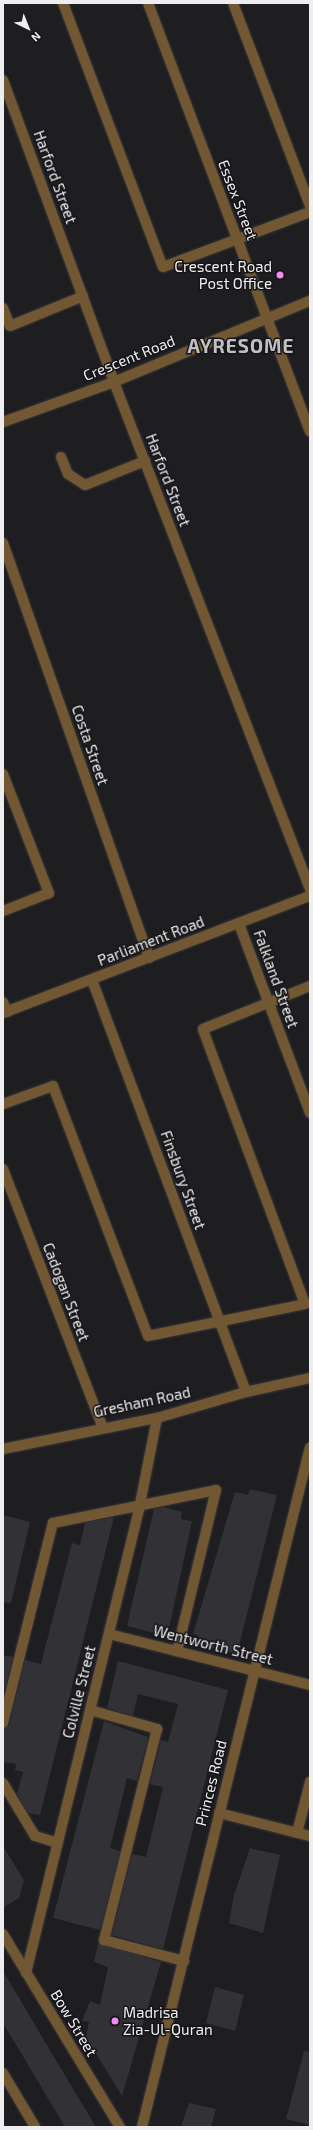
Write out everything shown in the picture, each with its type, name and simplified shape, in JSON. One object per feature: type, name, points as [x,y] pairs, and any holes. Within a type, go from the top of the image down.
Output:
[{"type":"street","points":[[63,3],[164,267],[310,212]]},
{"type":"street","name":"Essex Street","points":[[148,3],[310,431]]},
{"type":"street","points":[[233,3],[310,206]]},
{"type":"street","name":"Harford Street","points":[[3,80],[114,382],[310,890]]},
{"type":"street","points":[[3,308],[10,326],[82,296]]},
{"type":"street","name":"Crescent Road","points":[[3,422],[114,382],[266,317],[310,301]]},
{"type":"street","points":[[300,405],[310,401]]},
{"type":"street","points":[[61,457],[68,474],[85,485],[144,461]]},
{"type":"street","name":"Costa Street","points":[[3,543],[149,958]]},
{"type":"street","points":[[3,774],[49,893],[3,910]]},
{"type":"street","name":"Parliament Road","points":[[4,1009],[92,980],[310,896]]},
{"type":"street","name":"Falkland Street","points":[[239,924],[310,1113]]},
{"type":"street","name":"Finsbury Street","points":[[92,980],[246,1392]]},
{"type":"street","points":[[3,1104],[53,1086],[148,1336],[305,1304],[203,1029],[268,1001],[310,986]]},
{"type":"street","name":"Cadogan Street","points":[[3,1169],[102,1426]]},
{"type":"street","name":"Gresham Road","points":[[3,1449],[102,1426],[157,1418],[246,1392],[310,1378]]},
{"type":"street","name":"Colville Street","points":[[26,1973],[140,1504],[157,1418]]},
{"type":"street","name":"Princes Road","points":[[142,2127],[310,1447]]},
{"type":"street","points":[[3,1723],[53,1523],[140,1504],[216,1490],[177,1651]]},
{"type":"street","name":"Wentworth Street","points":[[108,1634],[310,1685]]},
{"type":"street","points":[[90,1710],[157,1729],[104,1940],[184,1961]]},
{"type":"street","points":[[297,1832],[310,1782]]},
{"type":"street","points":[[3,1783],[35,1836],[58,1843]]},
{"type":"street","points":[[219,1812],[310,1836]]},
{"type":"street","name":"Bow Street","points":[[3,1934],[120,2127]]},
{"type":"street","points":[[3,2073],[35,2127]]},
{"type":"building","points":[[250,1489],[277,1495],[237,1654],[197,1644],[199,1636],[193,1634],[235,1492],[248,1495]]},
{"type":"building","points":[[163,1507],[182,1512],[181,1519],[192,1521],[169,1629],[155,1625],[154,1633],[127,1626],[154,1509]]},
{"type":"building","points":[[3,1515],[30,1522],[11,1603],[3,1602]]},
{"type":"building","points":[[114,1517],[40,1815],[28,1813],[17,1794],[23,1772],[15,1770],[16,1764],[3,1762],[3,1729],[9,1725],[25,1660],[41,1664],[72,1543],[80,1545],[85,1523]]},
{"type":"building","points":[[3,1655],[13,1657],[3,1696]]},
{"type":"building","points":[[118,1661],[228,1690],[163,1949],[112,1935],[132,1854],[146,1857],[163,1787],[150,1784],[161,1740],[168,1742],[178,1704],[138,1694],[133,1716],[107,1708]]},
{"type":"building","points":[[104,1721],[148,1737],[137,1781],[127,1778],[110,1848],[120,1851],[100,1930],[53,1918]]},
{"type":"building","points":[[3,1846],[24,1880],[19,1898],[3,1908]]},
{"type":"building","points":[[250,1848],[280,1855],[263,1933],[229,1923],[234,1895]]},
{"type":"building","name":"Madrisa Zia-Ul-Quran","points":[[98,1943],[161,1962],[122,2096],[86,2037],[89,2022],[82,2021],[90,2001],[100,2005],[108,1967],[94,1962]]},
{"type":"building","points":[[3,1971],[96,2127],[65,2127],[3,2023]]},
{"type":"building","points":[[215,1987],[244,1995],[235,2031],[206,2023]]},
{"type":"building","points":[[304,2051],[310,2052],[310,2125],[286,2119]]},
{"type":"building","points":[[189,2103],[216,2109],[211,2127],[181,2127]]},
{"type":"place","name":"Crescent Road Post Office","points":[[280,275]]},
{"type":"place","name":"Madrisa Zia-Ul-Quran","points":[[115,2021]]},
{"type":"district","name":"AYRESOME","points":[[241,346]]}]
